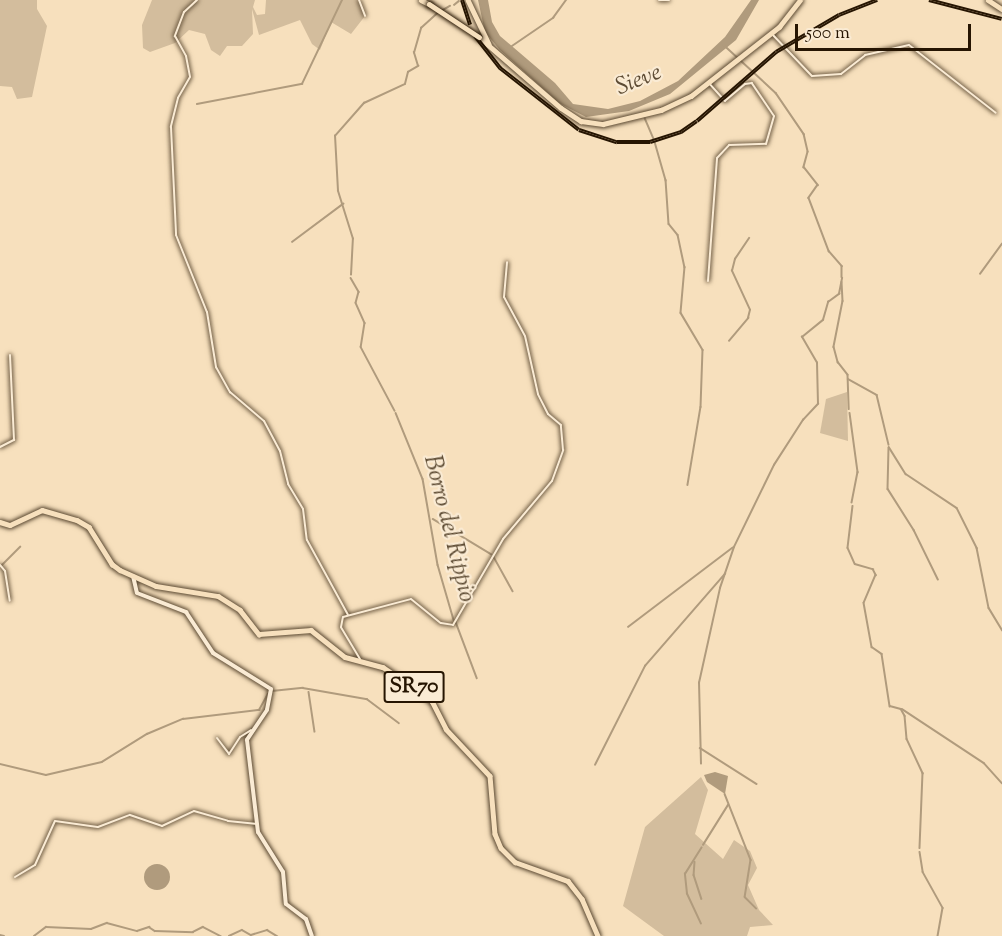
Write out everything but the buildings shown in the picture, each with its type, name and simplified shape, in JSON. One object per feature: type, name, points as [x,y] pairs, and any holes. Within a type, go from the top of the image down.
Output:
[{"type":"main road","points":[[421,0],[479,38],[503,62],[561,108],[590,124],[661,110],[709,83],[771,33],[800,0]]},
{"type":"main road","points":[[468,0],[478,27],[503,62]]},
{"type":"main road","points":[[988,0],[1002,9]]},
{"type":"main road","name":"SR70","points":[[0,522],[10,525],[42,510],[77,520],[94,533],[115,567],[162,587],[218,596],[240,610],[258,634],[311,630],[345,657],[383,667],[432,700],[446,729],[489,776],[495,834],[501,848],[515,862],[568,881],[582,899],[598,936]]},
{"type":"main road","points":[[133,575],[137,593],[186,612],[213,653],[271,689],[267,710],[251,730],[247,740],[258,825],[262,841],[284,872],[286,904],[306,919],[312,936]]},
{"type":"street","points":[[197,0],[184,12],[175,36],[186,56],[190,77],[178,98],[171,127],[176,235],[207,312],[216,367],[230,392],[264,421],[280,451],[288,484],[303,509],[307,540],[348,615]]},
{"type":"street","points":[[359,0],[365,16]]},
{"type":"street","points":[[659,0],[669,0]]},
{"type":"street","points":[[771,33],[812,76],[841,74],[865,56],[909,45],[996,113]]},
{"type":"street","points":[[708,280],[717,158],[729,145],[765,145],[774,116],[752,83],[745,84],[725,101],[709,83]]},
{"type":"street","points":[[366,664],[341,627],[340,619],[411,599],[441,623],[453,625],[503,539],[552,481],[563,450],[561,424],[548,414],[538,394],[525,336],[504,297],[507,262]]},
{"type":"street","points":[[0,447],[14,440],[10,355]]},
{"type":"street","points":[[0,565],[5,571],[10,601]]},
{"type":"street","points":[[217,738],[229,754],[240,737],[251,730]]},
{"type":"street","points":[[15,877],[35,865],[55,821],[98,827],[130,815],[162,826],[194,811],[228,821],[258,825]]},
{"type":"shaded area","points":[[0,0],[37,0],[37,9],[47,26],[32,97],[17,99],[12,87],[0,86]]},
{"type":"shaded area","points":[[152,0],[255,0],[253,7],[257,15],[265,14],[266,0],[359,0],[365,16],[351,34],[331,22],[320,50],[312,44],[300,20],[259,35],[252,9],[253,34],[242,46],[227,46],[220,56],[211,50],[205,34],[189,30],[175,43],[150,52],[143,48],[142,25]]},
{"type":"shaded area","name":"Sieve","points":[[478,0],[488,0],[492,22],[500,36],[555,83],[573,104],[608,109],[640,101],[678,81],[725,37],[751,0],[759,0],[736,40],[670,94],[629,111],[586,117],[559,103],[500,50],[485,32]]},
{"type":"shaded area","points":[[847,392],[848,441],[820,433],[826,399]]},
{"type":"shaded area","points":[[715,772],[728,776],[725,794],[707,782],[704,775]]},
{"type":"shaded area","points":[[701,777],[708,790],[695,834],[723,859],[734,840],[750,851],[757,868],[748,885],[759,910],[773,925],[750,927],[747,936],[664,936],[623,906],[645,827]]},
{"type":"shaded area","points":[[157,864],[166,868],[170,877],[166,886],[157,890],[148,886],[144,877],[148,868]]},
{"type":"waterway","points":[[197,104],[302,84],[342,0]]},
{"type":"waterway","points":[[512,46],[553,18],[566,0]]},
{"type":"waterway","name":"Borro del Rippio","points":[[454,5],[459,1]]},
{"type":"waterway","name":"Borro del Rippio","points":[[443,10],[450,6]]},
{"type":"waterway","name":"Borro del Rippio","points":[[351,275],[353,239],[338,191],[335,136],[364,103],[405,84],[408,72],[418,66],[414,53],[421,28],[439,12]]},
{"type":"waterway","points":[[724,45],[776,93],[804,134],[808,152],[804,167],[818,185],[809,198],[829,251],[842,266],[842,277]]},
{"type":"waterway","points":[[645,118],[654,139]]},
{"type":"waterway","points":[[655,142],[666,180],[669,224],[678,235],[685,267],[681,313],[703,350],[701,407],[688,485]]},
{"type":"waterway","points":[[292,242],[343,204]]},
{"type":"waterway","points":[[729,341],[748,318],[750,310],[732,271],[735,259],[749,238]]},
{"type":"waterway","points":[[980,274],[1002,244]]},
{"type":"waterway","name":"Borro del Rippio","points":[[351,278],[359,292],[356,303],[365,323],[361,347],[395,411]]},
{"type":"waterway","points":[[701,764],[699,683],[720,588],[734,547],[774,465],[803,420],[818,404],[817,363],[802,337],[823,320],[828,302],[839,294],[842,278]]},
{"type":"waterway","points":[[842,282],[843,301],[834,347],[838,362],[848,375],[849,409]]},
{"type":"waterway","points":[[848,379],[877,395],[889,445]]},
{"type":"waterway","name":"Borro del Rippio","points":[[396,413],[423,479],[438,565],[454,620]]},
{"type":"waterway","points":[[850,413],[858,472],[852,502]]},
{"type":"waterway","points":[[889,447],[906,474],[957,508],[977,548],[989,608],[1002,630]]},
{"type":"waterway","points":[[889,448],[888,489],[914,530],[938,579]]},
{"type":"waterway","points":[[853,506],[848,548],[855,564],[873,569],[876,575],[864,603],[872,647],[882,654],[890,706],[901,709],[905,716],[907,739],[923,773],[920,848]]},
{"type":"waterway","points":[[433,519],[491,554]]},
{"type":"waterway","points":[[1,566],[20,547]]},
{"type":"waterway","points":[[628,627],[732,548]]},
{"type":"waterway","points":[[494,557],[513,591]]},
{"type":"waterway","points":[[595,765],[645,666],[725,574]]},
{"type":"waterway","name":"Borro del Rippio","points":[[456,622],[477,678]]},
{"type":"waterway","points":[[272,691],[303,688],[367,699],[399,723]]},
{"type":"waterway","points":[[309,692],[315,732]]},
{"type":"waterway","points":[[0,764],[46,775],[102,762],[147,734],[183,719],[259,710],[268,694]]},
{"type":"waterway","points":[[902,709],[984,763],[1002,783]]},
{"type":"waterway","points":[[700,748],[757,784]]},
{"type":"waterway","points":[[725,794],[751,860],[745,897],[756,908]]},
{"type":"waterway","points":[[703,845],[728,805]]},
{"type":"waterway","points":[[701,848],[685,874],[687,894],[701,924]]},
{"type":"waterway","points":[[920,852],[923,872],[943,908],[938,936]]},
{"type":"waterway","points":[[695,862],[694,875],[702,899]]},
{"type":"waterway","points":[[34,936],[46,927],[91,929],[107,923],[137,931],[149,927],[155,931],[193,932],[203,927],[221,936]]},
{"type":"waterway","points":[[229,936],[242,930],[251,935],[267,930],[277,936]]},
{"type":"waterway","points":[[0,935],[4,936]]},
{"type":"railway","points":[[462,0],[470,25]]},
{"type":"railway","points":[[475,36],[500,68],[579,130],[617,142],[650,142],[681,132],[697,121],[776,52],[839,15],[877,0]]},
{"type":"railway","points":[[929,0],[1002,19]]}]
